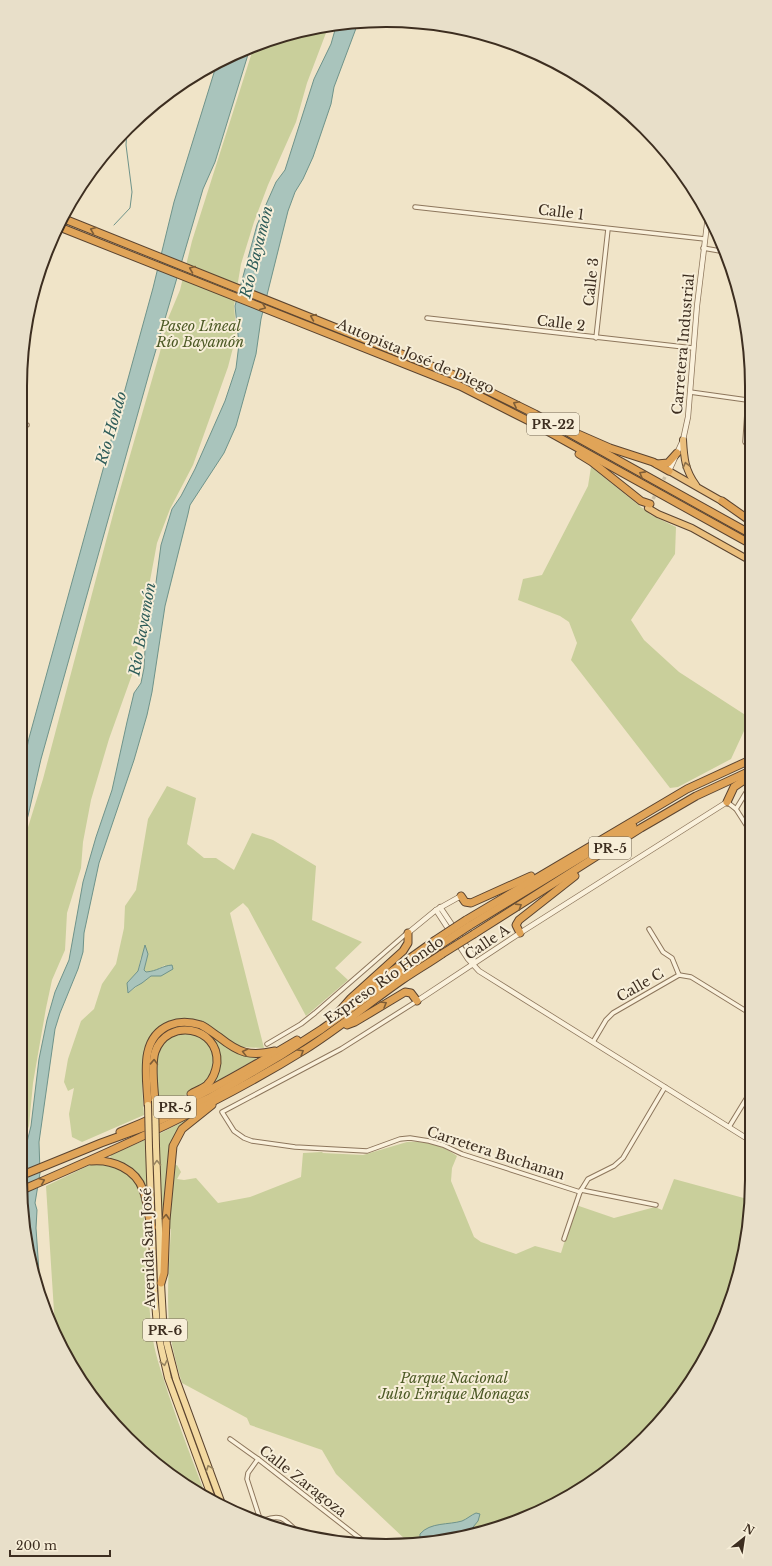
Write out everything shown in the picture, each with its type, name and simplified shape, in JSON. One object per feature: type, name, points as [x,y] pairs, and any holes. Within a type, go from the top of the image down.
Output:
[{"type":"highway","name":"Autopista José de Diego","points":[[68,220],[464,379],[534,414],[745,531]]},
{"type":"highway","points":[[65,226],[121,251]]},
{"type":"highway","name":"Autopista José de Diego","points":[[63,228],[460,386],[531,422],[745,541]]},
{"type":"highway","points":[[534,414],[610,448],[657,464],[668,463],[677,453]]},
{"type":"highway","points":[[531,422],[592,462],[641,501],[650,504],[661,516],[692,528],[745,556]]},
{"type":"highway","points":[[683,440],[684,458],[688,474],[698,488]]},
{"type":"highway","points":[[657,464],[667,474],[698,488],[745,515]]},
{"type":"highway","points":[[665,487],[689,505]]},
{"type":"highway","points":[[662,494],[689,505],[745,536]]},
{"type":"highway","points":[[722,501],[745,517]]},
{"type":"highway","name":"Expreso Río Hondo","points":[[27,1170],[149,1120],[230,1080],[283,1049],[336,1015],[392,971],[546,872],[687,789],[745,762]]},
{"type":"highway","points":[[468,923],[687,794],[745,766]]},
{"type":"highway","name":"Expreso Río Hondo","points":[[27,1188],[175,1121],[219,1099],[306,1049],[402,980],[641,828],[689,800],[745,773]]},
{"type":"highway","points":[[727,802],[734,788],[745,780]]},
{"type":"highway","points":[[520,933],[516,925],[519,920],[576,875],[585,865]]},
{"type":"highway","points":[[462,896],[465,902],[471,903],[538,873],[546,872]]},
{"type":"highway","points":[[336,1015],[344,1004],[403,951],[408,943],[408,933]]},
{"type":"highway","points":[[27,1173],[63,1156],[145,1128],[209,1098],[322,1029],[437,943]]},
{"type":"highway","points":[[337,1028],[355,1022],[405,992],[411,993],[417,1001]]},
{"type":"highway","points":[[148,1105],[147,1054],[150,1044],[156,1036],[168,1026],[182,1022],[201,1026],[235,1049],[246,1053],[265,1053],[283,1049]]},
{"type":"highway","points":[[149,1120],[175,1102],[204,1087],[212,1078],[216,1067],[216,1055],[212,1045],[204,1035],[191,1030],[180,1030],[171,1033],[160,1041],[155,1051],[154,1060],[155,1100]]},
{"type":"highway","points":[[161,1283],[164,1273],[166,1220],[173,1146],[182,1129],[219,1099]]},
{"type":"highway","points":[[87,1161],[99,1160],[113,1163],[128,1170],[135,1177],[143,1190],[148,1218],[152,1227]]},
{"type":"main road","name":"Avenida San José","points":[[155,1100],[163,1319],[172,1368],[220,1498]]},
{"type":"main road","name":"Avenida San José","points":[[148,1105],[155,1308],[164,1363],[175,1399],[211,1494]]},
{"type":"street","name":"Calle 1","points":[[415,207],[705,239]]},
{"type":"street","name":"Carretera Industrial","points":[[667,474],[683,440],[688,417],[693,348],[707,225]]},
{"type":"street","name":"Calle 3","points":[[596,338],[608,229]]},
{"type":"street","points":[[704,248],[719,251]]},
{"type":"street","name":"Calle 2","points":[[427,318],[693,348]]},
{"type":"street","points":[[690,392],[745,400]]},
{"type":"street","points":[[736,809],[745,794]]},
{"type":"street","points":[[727,802],[736,809],[745,822]]},
{"type":"street","name":"Calle A","points":[[222,1112],[341,1049],[520,933],[727,802]]},
{"type":"street","points":[[267,1044],[305,1020],[438,908],[462,896]]},
{"type":"street","points":[[438,908],[468,959],[479,971],[745,1137]]},
{"type":"street","points":[[649,929],[663,952],[672,958],[679,975]]},
{"type":"street","name":"Calle C","points":[[593,1042],[606,1020],[613,1013],[679,975],[691,977],[745,1010]]},
{"type":"street","points":[[564,1239],[580,1191],[588,1179],[614,1166],[623,1158],[665,1087]]},
{"type":"street","points":[[729,1127],[745,1101]]},
{"type":"street","name":"Carretera Buchanan","points":[[222,1112],[234,1131],[244,1138],[252,1141],[295,1147],[366,1151],[400,1139],[410,1138],[429,1141],[443,1145],[462,1154],[580,1191],[656,1205]]},
{"type":"street","name":"Calle Zaragoza","points":[[230,1439],[359,1538]]},
{"type":"street","points":[[258,1459],[248,1473],[247,1479],[259,1516]]},
{"type":"street","points":[[268,1519],[273,1517],[281,1518],[291,1526]]},
{"type":"green space","name":"Paseo Lineal Río Bayamón","points":[[326,32],[307,83],[296,122],[268,185],[254,222],[241,264],[234,306],[236,328],[235,340],[228,367],[193,465],[170,509],[157,543],[133,672],[109,739],[91,800],[83,842],[81,868],[67,913],[65,950],[52,980],[46,1008],[33,1083],[29,1126],[27,1131],[27,830],[43,779],[115,507],[160,352],[167,321],[180,290],[192,241],[252,53],[293,39]]},
{"type":"green space","points":[[591,467],[651,515],[676,527],[675,554],[631,620],[644,640],[679,672],[745,715],[745,729],[731,759],[678,787],[670,788],[571,660],[577,643],[569,622],[560,616],[518,600],[523,579],[542,575],[588,486]]},
{"type":"green space","points":[[167,786],[196,798],[187,844],[204,858],[216,858],[234,870],[252,833],[273,840],[316,866],[312,920],[362,942],[335,968],[348,980],[306,1016],[248,908],[243,903],[230,913],[264,1048],[240,1047],[208,1027],[172,1022],[147,1046],[145,1052],[142,1069],[144,1115],[82,1142],[72,1137],[69,1114],[74,1088],[68,1091],[64,1082],[68,1059],[81,1021],[94,1009],[102,984],[116,964],[124,928],[125,906],[136,890],[148,819]],"holes":[[[148,954],[144,970],[146,972],[155,971],[165,965],[161,976],[151,976],[128,993],[127,983],[138,971],[141,957]]]},
{"type":"green space","points":[[196,1025],[256,1057],[256,1059],[215,1082],[213,1081],[217,1048],[194,1029],[160,1038],[151,1100],[148,1060],[157,1036],[172,1026]]},
{"type":"green space","points":[[189,1032],[204,1038],[211,1047],[214,1055],[212,1071],[202,1087],[173,1101],[159,1111],[156,1054],[161,1044],[174,1034]]},
{"type":"green space","points":[[188,1119],[178,1132],[164,1233],[161,1232],[159,1134]]},
{"type":"green space","points":[[145,1140],[148,1190],[146,1191],[144,1187],[110,1158],[111,1155]]},
{"type":"green space","name":"Parque Nacional Julio Enrique Monagas","points":[[407,1142],[433,1144],[451,1152],[457,1156],[452,1168],[451,1181],[474,1237],[481,1242],[516,1254],[535,1246],[561,1253],[576,1205],[614,1218],[655,1207],[662,1210],[674,1179],[744,1198],[742,1227],[733,1273],[718,1317],[708,1339],[697,1360],[671,1399],[640,1434],[605,1465],[566,1491],[523,1512],[479,1527],[433,1536],[404,1538],[336,1474],[322,1450],[250,1425],[247,1418],[182,1383],[172,1347],[168,1308],[171,1229],[168,1228],[173,1166],[177,1165],[181,1172],[177,1179],[184,1180],[196,1178],[218,1203],[250,1197],[301,1177],[303,1153],[322,1152],[363,1155]]},
{"type":"green space","points":[[92,1164],[106,1165],[119,1169],[135,1180],[139,1186],[143,1202],[151,1325],[154,1347],[182,1433],[203,1489],[167,1465],[132,1434],[116,1417],[101,1399],[75,1360],[64,1339],[54,1318],[46,1186]]},
{"type":"water","name":"Río Bayamón","points":[[356,29],[334,87],[331,104],[313,157],[295,192],[288,211],[261,319],[256,354],[236,426],[224,453],[190,505],[165,606],[147,715],[134,760],[99,863],[84,933],[83,952],[55,1029],[39,1142],[40,1173],[35,1203],[37,1210],[36,1228],[39,1273],[30,1227],[27,1180],[27,1142],[31,1126],[39,1059],[47,1020],[55,992],[69,960],[83,882],[112,790],[134,693],[141,683],[144,668],[146,632],[153,605],[161,545],[172,509],[181,496],[195,469],[225,401],[236,368],[239,344],[235,306],[257,225],[276,182],[285,170],[314,79],[331,44],[335,31]]},
{"type":"water","points":[[248,54],[215,162],[203,189],[150,370],[41,759],[27,819],[27,748],[29,738],[153,288],[174,202],[215,71]]},
{"type":"water","points":[[145,945],[148,954],[144,970],[146,972],[172,965],[173,969],[161,976],[151,976],[128,993],[127,983],[138,971]]},
{"type":"water","points":[[476,1513],[480,1514],[478,1521],[472,1529],[420,1537],[420,1534],[429,1527],[462,1521]]},
{"type":"waterway","points":[[114,225],[130,208],[132,192],[126,138]]},
{"type":"tunnel","points":[[653,499],[665,477]]},
{"type":"water label","name":"Río Hondo","points":[[111,428]]}]
